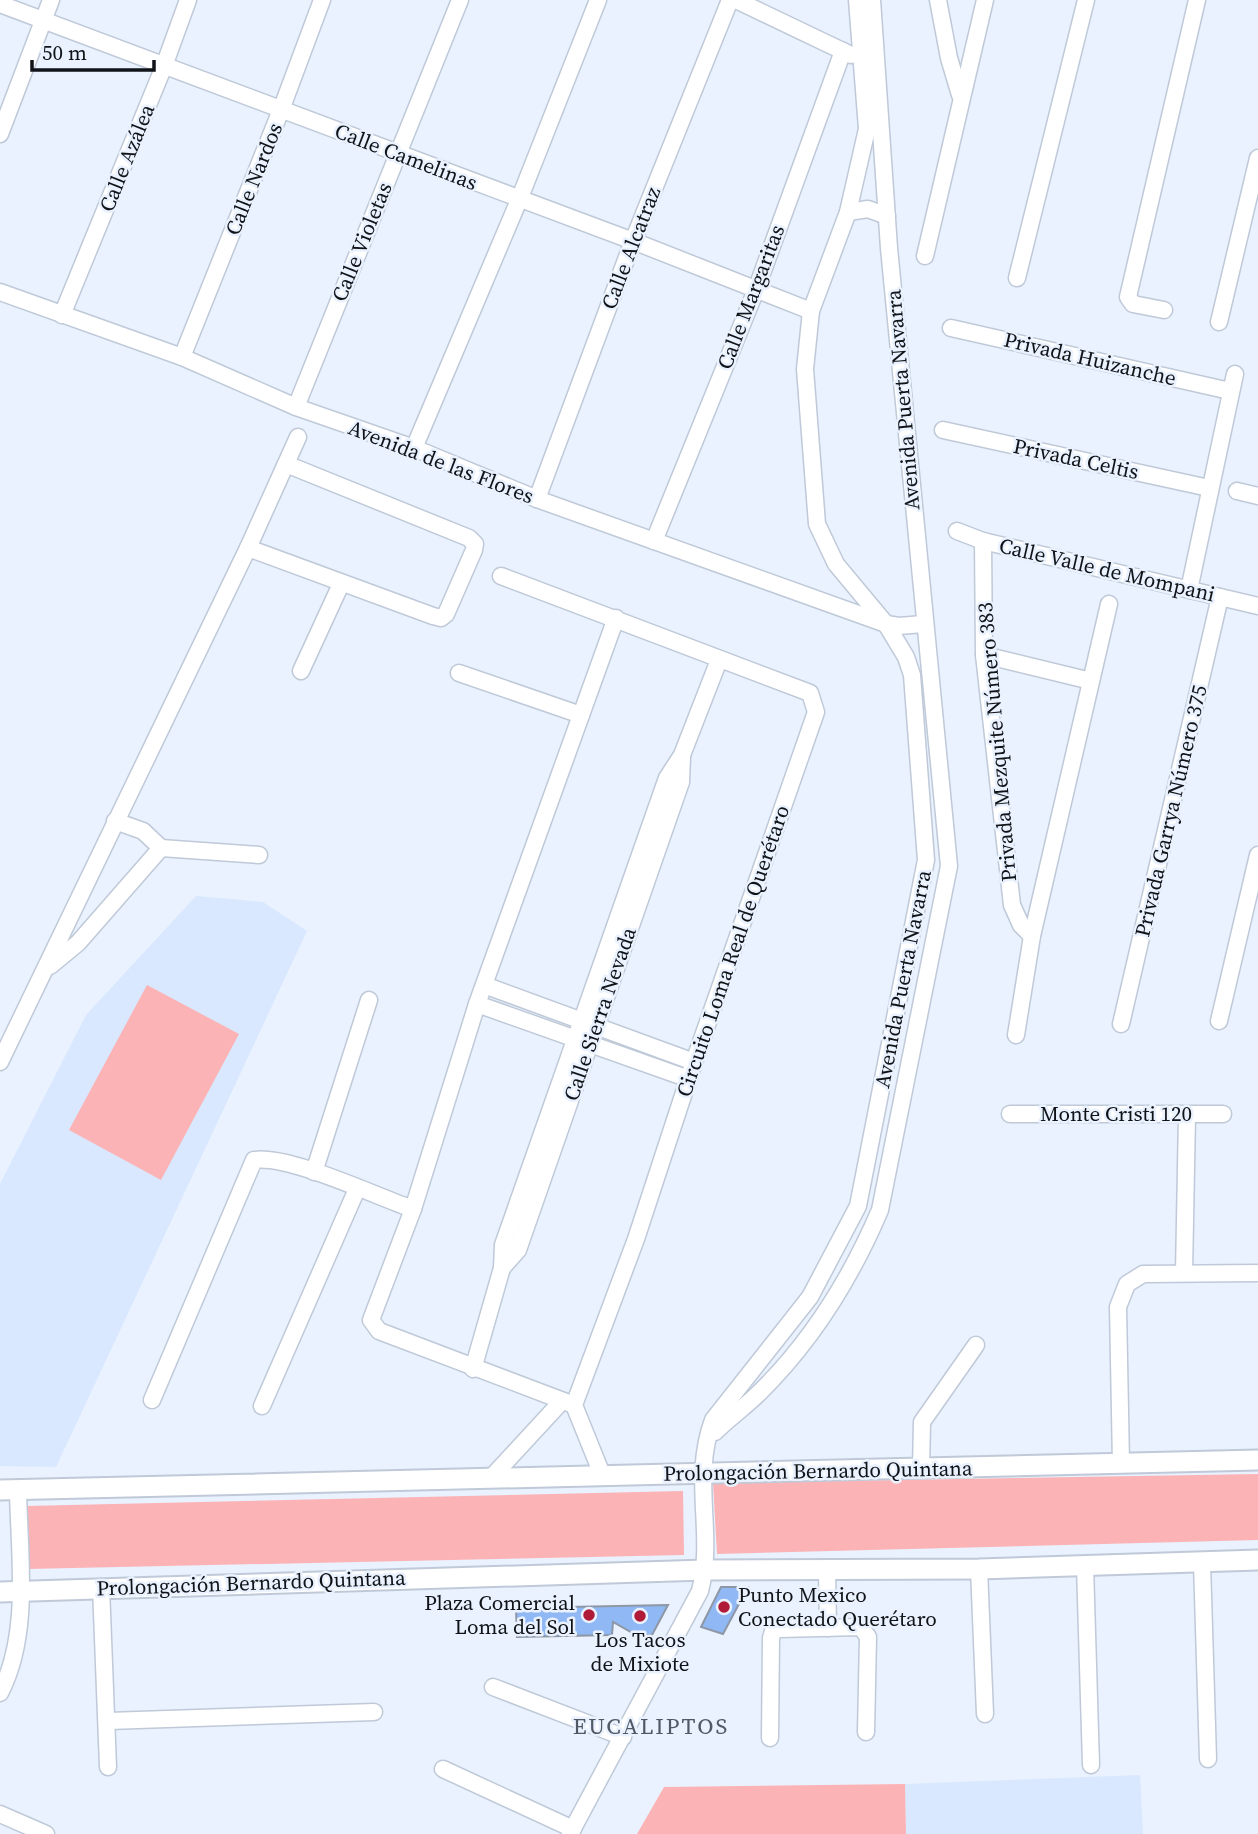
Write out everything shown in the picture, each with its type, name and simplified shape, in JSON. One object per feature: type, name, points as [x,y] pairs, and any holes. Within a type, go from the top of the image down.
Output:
[{"type":"main road","name":"Prolongación Bernardo Quintana","points":[[9,1490],[1258,1460]]},
{"type":"main road","name":"Prolongación Bernardo Quintana","points":[[10,1592],[705,1570],[979,1569],[1258,1560]]},
{"type":"street","points":[[0,134],[51,0]]},
{"type":"street","name":"Calle Azálea","points":[[62,315],[164,66],[188,0]]},
{"type":"street","name":"Calle Nardos","points":[[182,357],[322,0]]},
{"type":"street","name":"Calle Violetas","points":[[296,407],[460,0]]},
{"type":"street","points":[[414,448],[519,200],[598,0]]},
{"type":"street","name":"Calle Alcatraz","points":[[537,499],[633,241],[730,0]]},
{"type":"street","points":[[736,0],[862,61]]},
{"type":"street","name":"Avenida Puerta Navarra","points":[[705,1570],[701,1474],[704,1444],[713,1420],[810,1297],[859,1206],[926,860],[912,675],[906,657],[886,624],[836,564],[817,524],[805,369],[811,312],[848,212],[867,129],[857,0]]},
{"type":"street","name":"Avenida Puerta Navarra","points":[[704,1444],[729,1418],[759,1394],[828,1310],[858,1264],[880,1210],[949,866],[923,624],[887,216],[872,0]]},
{"type":"street","points":[[938,0],[949,58],[961,97]]},
{"type":"street","points":[[925,256],[985,0]]},
{"type":"street","points":[[1017,278],[1087,0]]},
{"type":"street","points":[[1164,310],[1129,302],[1197,0]]},
{"type":"street","name":"Calle Camelinas","points":[[0,4],[633,241],[811,312]]},
{"type":"street","name":"Calle Margaritas","points":[[654,541],[756,290],[843,51]]},
{"type":"street","points":[[1219,321],[1258,158]]},
{"type":"street","points":[[848,212],[868,209],[887,216]]},
{"type":"street","name":"Avenida de las Flores","points":[[0,292],[182,357],[296,407],[414,448],[537,499],[886,624],[923,624]]},
{"type":"street","name":"Privada Huizanche","points":[[951,328],[1230,391]]},
{"type":"street","points":[[1189,590],[1235,374]]},
{"type":"street","name":"Privada Celtis","points":[[943,430],[1209,488]]},
{"type":"street","points":[[0,1062],[248,548],[298,436]]},
{"type":"street","points":[[248,548],[341,584],[441,618],[446,614],[475,544],[469,538],[286,464]]},
{"type":"street","points":[[1237,491],[1258,496]]},
{"type":"street","name":"Calle Valle de Mompani","points":[[957,531],[983,541],[1258,606]]},
{"type":"street","name":"Privada Mezquite Número 383","points":[[983,541],[984,655],[1012,905],[1021,925],[1032,936]]},
{"type":"street","name":"Circuito Loma Real de Querétaro","points":[[490,1479],[568,1403],[636,1239],[694,1062],[816,712],[810,693],[501,576]]},
{"type":"street","points":[[301,671],[341,584]]},
{"type":"street","name":"Privada Garrya Número 375","points":[[1121,1024],[1220,597]]},
{"type":"street","name":"Privada Mezquite Número 383","points":[[1016,1035],[1032,936],[1109,604]]},
{"type":"street","points":[[603,1477],[568,1403],[473,1369],[373,1326],[371,1320],[413,1209],[477,1004],[616,618]]},
{"type":"street","points":[[984,655],[1091,681]]},
{"type":"street","name":"Calle Sierra Nevada","points":[[473,1369],[502,1268],[503,1245],[681,782],[682,755],[719,660]]},
{"type":"street","points":[[460,673],[581,715]]},
{"type":"street","points":[[115,821],[143,831],[161,848],[258,855]]},
{"type":"street","points":[[46,969],[78,943],[161,848]]},
{"type":"street","points":[[1219,1021],[1258,855]]},
{"type":"street","points":[[484,985],[694,1062]]},
{"type":"street","points":[[314,1172],[369,1000]]},
{"type":"street","points":[[477,1004],[689,1079]]},
{"type":"street","points":[[886,1068],[908,1072]]},
{"type":"street","name":"Monte Cristi 120","points":[[1010,1114],[1223,1114]]},
{"type":"street","points":[[1184,1273],[1187,1115]]},
{"type":"street","points":[[152,1400],[254,1160],[263,1158],[314,1172],[413,1209]]},
{"type":"street","points":[[262,1406],[357,1189]]},
{"type":"street","points":[[1121,1464],[1118,1307],[1127,1284],[1143,1274],[1258,1273]]},
{"type":"street","points":[[921,1469],[922,1422],[976,1345]]},
{"type":"street","points":[[0,1693],[13,1664],[9,1490]]},
{"type":"street","points":[[1202,1563],[1208,1759]]},
{"type":"street","points":[[1086,1566],[1091,1765]]},
{"type":"street","points":[[979,1569],[985,1714]]},
{"type":"street","points":[[443,1769],[571,1832],[700,1591],[705,1570]]},
{"type":"street","points":[[827,1570],[828,1628]]},
{"type":"street","points":[[102,1587],[108,1767]]},
{"type":"street","points":[[770,1738],[773,1631],[861,1628],[868,1637],[866,1732]]},
{"type":"street","points":[[493,1687],[623,1737]]},
{"type":"street","points":[[108,1721],[374,1712]]},
{"type":"street","points":[[0,1814],[46,1834]]},
{"type":"shaded area","points":[[196,896],[263,902],[307,931],[56,1467],[0,1466],[0,1184],[86,1015]]},
{"type":"shaded area","points":[[147,985],[239,1034],[161,1180],[69,1130]]},
{"type":"shaded area","points":[[1258,1474],[1258,1540],[717,1554],[713,1483]]},
{"type":"shaded area","points":[[683,1491],[684,1555],[27,1569],[26,1506]]},
{"type":"shaded area","points":[[1140,1775],[1143,1834],[906,1834],[905,1784]]},
{"type":"shaded area","points":[[905,1784],[906,1834],[637,1834],[664,1787]]},
{"type":"building","name":"Punto Mexico Conectado Querétaro","points":[[721,1587],[748,1587],[723,1634],[701,1627]]},
{"type":"building","name":"Plaza Comercial Loma del Sol","points":[[668,1605],[652,1635],[636,1635],[613,1622],[612,1635],[517,1637],[516,1608]]},
{"type":"place","name":"Punto Mexico Conectado Querétaro","points":[[724,1607]]},
{"type":"place","name":"Plaza Comercial Loma del Sol","points":[[589,1615]]},
{"type":"place","name":"Los Tacos de Mixiote","points":[[640,1616]]},
{"type":"district","name":"EUCALIPTOS","points":[[651,1726]]}]
